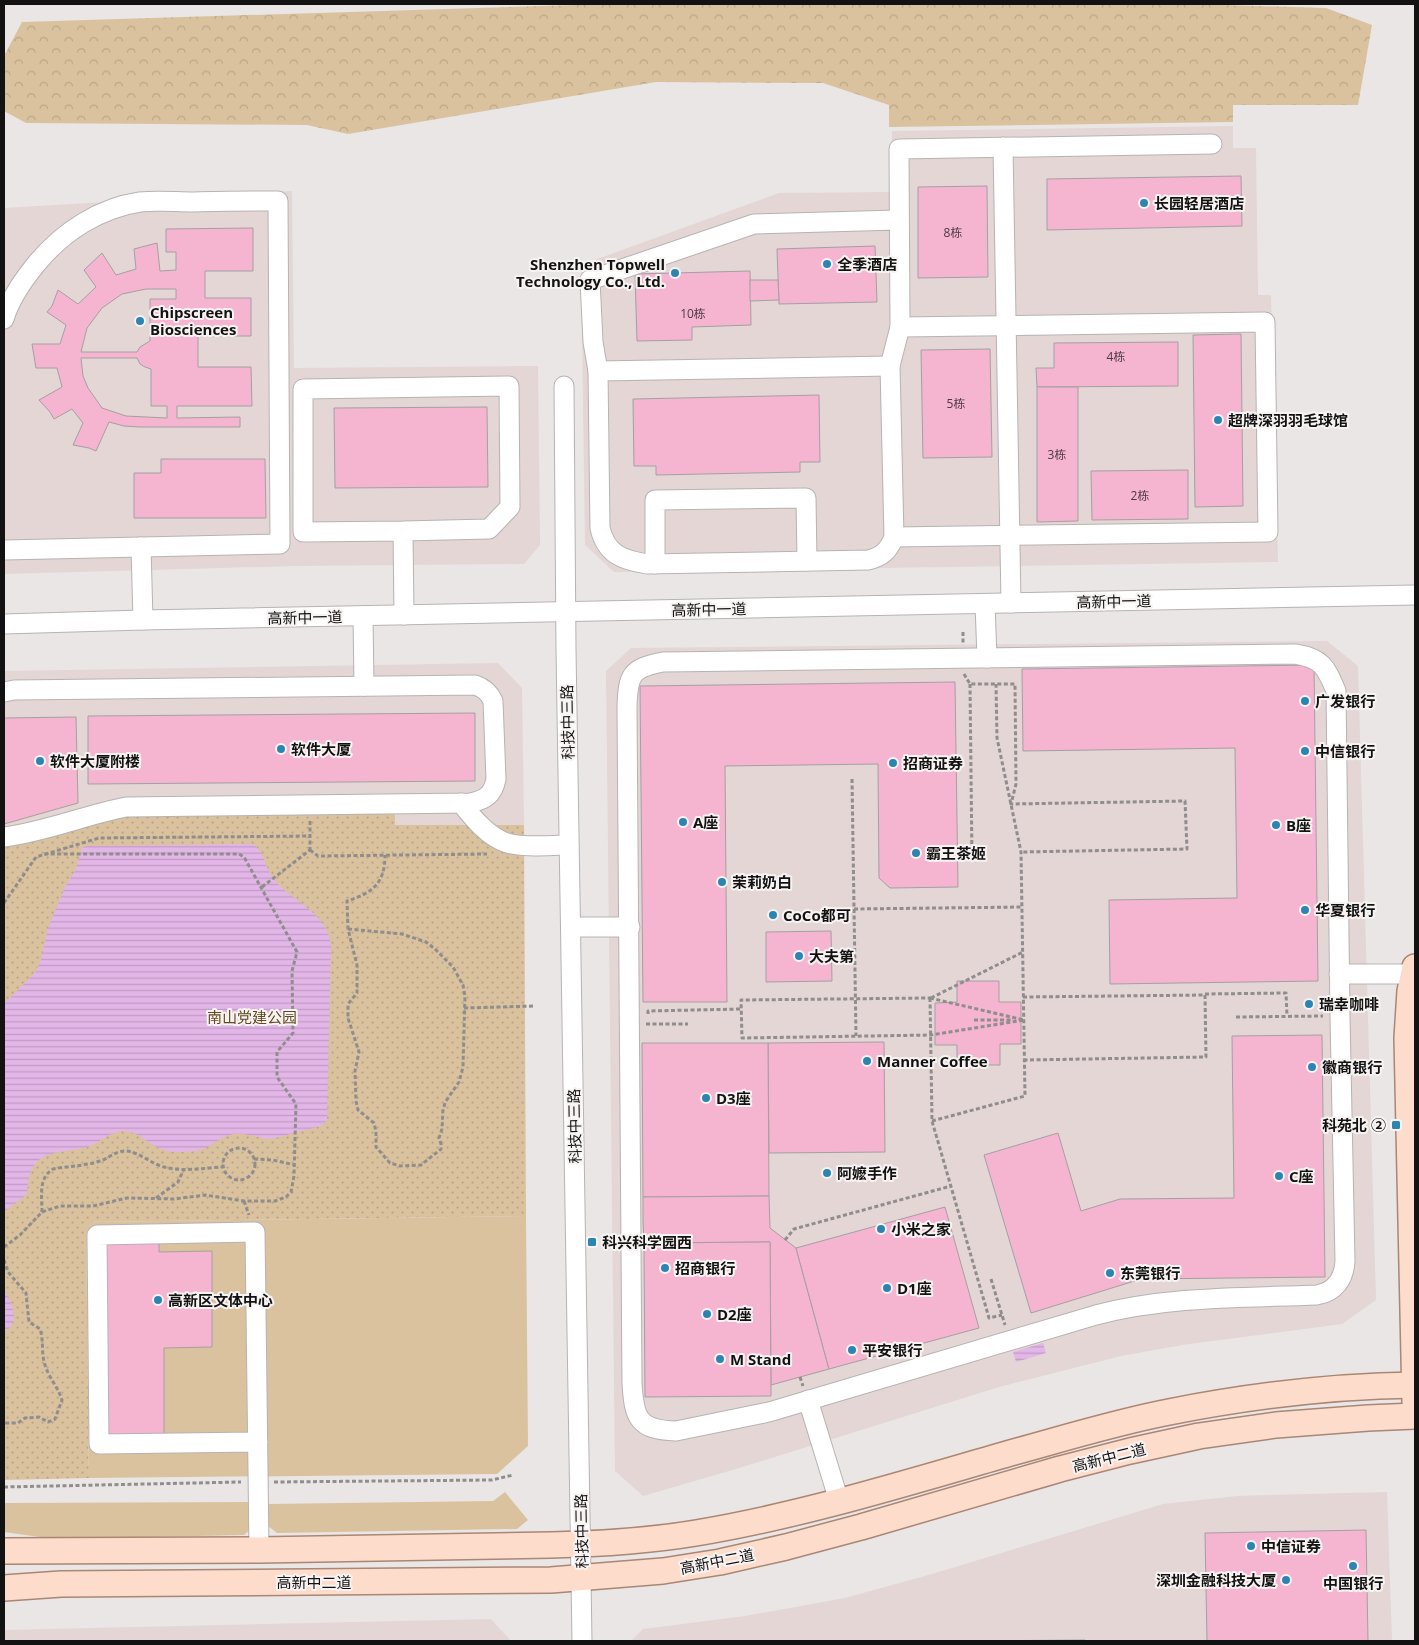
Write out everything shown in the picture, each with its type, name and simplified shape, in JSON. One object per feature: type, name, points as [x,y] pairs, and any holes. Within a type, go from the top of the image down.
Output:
[{"type":"main road","points":[[1415,971],[1410,991],[1407,1057],[1415,1402]]},
{"type":"main road","name":"高新中二道","points":[[4,1551],[259,1550],[581,1545],[696,1533],[777,1517],[1079,1434],[1167,1412],[1244,1398],[1322,1390],[1415,1385]]},
{"type":"main road","name":"高新中二道","points":[[4,1588],[61,1584],[581,1578],[664,1571],[720,1562],[786,1547],[862,1527],[1060,1469],[1199,1436],[1276,1425],[1415,1416]]},
{"type":"street","points":[[898,220],[754,224],[590,280],[593,342],[598,372],[600,528],[610,550],[623,558],[647,564],[868,560],[876,558],[885,552],[894,536],[890,366],[900,326],[899,149],[1212,144]]},
{"type":"street","points":[[1004,147],[1011,603]]},
{"type":"street","points":[[4,319],[16,292],[28,274],[47,252],[66,234],[81,224],[116,208],[141,202],[278,201],[280,544],[4,550]]},
{"type":"street","points":[[894,536],[1268,532],[1265,322],[900,326]]},
{"type":"street","points":[[598,372],[890,366]]},
{"type":"street","points":[[509,386],[510,507],[489,529],[403,531],[303,532],[303,389],[509,386]]},
{"type":"street","name":"科技中三路","points":[[564,386],[569,845],[582,1641]]},
{"type":"street","points":[[655,564],[654,500],[806,498],[807,561]]},
{"type":"street","points":[[403,531],[404,615]]},
{"type":"street","points":[[142,547],[143,620]]},
{"type":"street","name":"高新中一道","points":[[4,624],[1415,595]]},
{"type":"street","points":[[985,604],[987,658]]},
{"type":"street","points":[[362,616],[364,686]]},
{"type":"street","points":[[1295,654],[1308,656],[1319,661],[1328,672],[1336,691],[1345,1271],[1336,1286],[1324,1294],[1182,1300],[1142,1304],[1096,1314],[769,1412],[676,1431],[648,1427],[640,1420],[635,1411],[632,1373],[630,927],[628,691],[631,678],[638,669],[647,665],[663,662],[1295,654]]},
{"type":"street","points":[[4,692],[14,690],[466,684],[482,688],[493,701],[496,779],[490,795],[482,801],[461,803],[126,806],[19,835],[4,837]]},
{"type":"street","points":[[461,803],[484,829],[506,843],[515,845],[569,845]]},
{"type":"street","points":[[571,927],[630,927]]},
{"type":"street","points":[[1339,974],[1415,971]]},
{"type":"street","points":[[258,1442],[100,1444],[97,1234],[255,1232],[258,1442],[259,1550]]},
{"type":"street","points":[[808,1400],[839,1501]]},
{"type":"path","points":[[970,684],[972,860]]},
{"type":"path","points":[[932,1121],[1025,1096],[1021,852],[997,738],[996,684]]},
{"type":"path","points":[[1011,804],[1016,784],[1015,684]]},
{"type":"path","points":[[852,779],[856,1036]]},
{"type":"path","points":[[1011,804],[1186,801],[1186,850],[1021,852]]},
{"type":"path","points":[[309,805],[310,850]]},
{"type":"path","points":[[4,903],[36,856],[99,838],[310,836]]},
{"type":"path","points":[[310,850],[318,856],[494,854]]},
{"type":"path","points":[[262,887],[310,850]]},
{"type":"path","points":[[4,1247],[20,1235],[42,1212],[60,1206],[93,1206],[127,1198],[174,1200],[205,1195],[244,1201],[282,1200],[291,1192],[295,1165],[296,1104],[277,1077],[277,1052],[293,1033],[292,971],[297,952],[244,857],[239,854],[43,854]]},
{"type":"path","points":[[348,930],[402,934],[426,942],[445,958],[460,976],[464,990],[462,1072],[459,1082],[446,1100],[443,1109],[442,1129],[439,1138],[441,1149],[421,1165],[400,1166],[390,1163],[376,1148],[374,1123],[362,1114],[357,1106],[356,1071],[359,1052],[348,1018],[348,1004],[356,992],[356,965],[348,930],[347,902],[369,892],[376,886],[385,868],[385,855]]},
{"type":"path","points":[[854,909],[1022,907]]},
{"type":"path","points":[[930,998],[1023,952]]},
{"type":"path","points":[[1024,997],[1286,993],[1287,1016]]},
{"type":"path","points":[[1025,1060],[1206,1057],[1205,994]]},
{"type":"path","points":[[930,998],[932,1121],[989,1318],[1002,1315]]},
{"type":"path","points":[[930,998],[1024,1020],[931,1035],[742,1038],[742,1000],[930,998]]},
{"type":"path","points":[[464,1008],[535,1006]]},
{"type":"path","points":[[648,1011],[742,1009]]},
{"type":"path","points":[[1236,1017],[1340,1016]]},
{"type":"path","points":[[974,1020],[1024,1020]]},
{"type":"path","points":[[631,1024],[688,1024]]},
{"type":"path","points":[[240,1148],[249,1151],[254,1159],[255,1169],[253,1174],[245,1180],[231,1179],[222,1167],[224,1157],[230,1150],[240,1148]]},
{"type":"path","points":[[42,1212],[42,1185],[44,1178],[54,1169],[99,1162],[116,1152],[133,1152],[153,1164],[165,1168],[222,1167]]},
{"type":"path","points":[[254,1159],[273,1160],[295,1165]]},
{"type":"path","points":[[155,1199],[178,1182],[184,1169]]},
{"type":"path","points":[[785,1240],[794,1229],[951,1186]]},
{"type":"path","points":[[4,1260],[8,1272],[26,1293],[29,1322],[40,1330],[44,1362],[50,1379],[62,1400],[55,1419],[48,1422],[39,1417],[25,1418],[18,1423],[4,1423]]},
{"type":"path","points":[[991,1279],[1009,1340]]},
{"type":"shaded area","points":[[1233,126],[1233,148],[1256,148],[1258,295],[1271,295],[1278,562],[614,572],[585,545],[581,265],[779,193],[891,192],[892,131]]},
{"type":"shaded area","points":[[292,191],[294,368],[538,366],[540,545],[524,564],[296,566],[4,574],[4,208]]},
{"type":"shaded area","points":[[1327,641],[1358,666],[1376,1300],[1342,1324],[1182,1345],[1121,1356],[999,1387],[643,1496],[615,1471],[606,671],[631,648]]},
{"type":"shaded area","points":[[498,663],[522,688],[524,825],[395,825],[395,813],[120,816],[4,845],[4,671]]},
{"type":"shaded area","points":[[252,844],[256,846],[272,877],[288,893],[316,915],[328,934],[331,946],[327,1120],[321,1126],[271,1139],[234,1134],[222,1138],[203,1149],[186,1152],[161,1149],[137,1135],[120,1131],[87,1147],[53,1153],[41,1158],[34,1165],[30,1173],[27,1194],[4,1212],[4,1004],[35,973],[41,960],[48,928],[65,887],[75,871],[82,848],[86,846]]},
{"type":"shaded area","points":[[4,1290],[10,1300],[14,1318],[9,1328],[4,1331]]},
{"type":"shaded area","points":[[1043,1343],[1046,1353],[1016,1362],[1013,1352]]},
{"type":"shaded area","points":[[1387,1492],[1392,1641],[631,1641],[643,1629],[745,1616],[845,1598],[932,1574],[1163,1504],[1237,1496]]},
{"type":"shaded area","points":[[491,1619],[511,1641],[4,1641],[4,1630]]},
{"type":"green space","points":[[609,4],[1189,4],[1326,8],[1372,25],[1358,105],[1233,105],[1233,122],[889,127],[889,105],[823,83],[656,82],[348,134],[307,125],[26,123],[4,111],[4,56],[22,22]]},
{"type":"green space","name":"南山党建公园","points":[[395,813],[395,825],[524,825],[526,1216],[86,1222],[89,1478],[4,1480],[4,845],[120,816]]},
{"type":"green space","points":[[526,1216],[528,1446],[497,1474],[89,1478],[86,1222]]},
{"type":"green space","points":[[505,1492],[528,1520],[517,1529],[277,1533],[268,1526],[268,1504],[493,1501]]},
{"type":"green space","points":[[253,1502],[254,1526],[244,1535],[54,1539],[4,1532],[4,1503]]},
{"type":"building","name":"长园轻居酒店","points":[[1241,176],[1242,226],[1047,230],[1047,179]]},
{"type":"building","points":[[987,186],[988,277],[918,278],[918,187]]},
{"type":"building","points":[[253,228],[253,271],[205,271],[205,298],[251,298],[251,336],[198,336],[198,367],[251,367],[252,406],[177,406],[177,418],[240,417],[240,427],[139,427],[109,422],[96,451],[73,445],[83,423],[72,409],[54,419],[39,400],[62,387],[57,368],[36,368],[32,344],[60,344],[66,325],[47,312],[52,306],[58,290],[78,304],[96,287],[84,270],[102,253],[116,275],[136,269],[134,249],[157,243],[160,271],[176,270],[176,252],[166,252],[166,229]],"holes":[[[146,289],[176,289],[176,299],[150,299],[150,341],[140,347],[137,352],[81,352],[87,328],[102,308],[122,294]],[[81,358],[137,358],[140,364],[151,369],[151,406],[167,406],[167,418],[126,416],[102,408],[88,388],[83,376]]]},
{"type":"building","name":"全季酒店","points":[[875,246],[877,302],[779,304],[777,249]]},
{"type":"building","points":[[750,271],[751,325],[692,327],[692,340],[637,341],[635,274]]},
{"type":"building","points":[[750,280],[778,280],[779,300],[750,301]]},
{"type":"building","name":"超牌深羽羽毛球馆","points":[[1241,334],[1243,506],[1195,507],[1193,335]]},
{"type":"building","points":[[1178,342],[1178,386],[1037,387],[1036,368],[1054,368],[1054,343]]},
{"type":"building","points":[[990,349],[992,457],[923,458],[921,350]]},
{"type":"building","points":[[1037,387],[1078,387],[1078,521],[1037,522]]},
{"type":"building","points":[[819,395],[820,462],[800,462],[800,472],[656,475],[656,466],[634,466],[633,399]]},
{"type":"building","points":[[487,407],[488,487],[335,488],[334,408]]},
{"type":"building","points":[[161,459],[265,459],[266,518],[134,518],[134,473],[161,473]]},
{"type":"building","points":[[1188,470],[1188,519],[1092,520],[1091,471]]},
{"type":"building","name":"B座","points":[[1314,665],[1318,981],[1110,984],[1109,900],[1237,898],[1235,748],[1023,751],[1022,669]]},
{"type":"building","name":"A座","points":[[955,682],[958,887],[890,888],[879,878],[878,764],[725,766],[727,1002],[643,1002],[640,686]]},
{"type":"building","name":"软件大厦","points":[[475,713],[475,781],[88,784],[88,716]]},
{"type":"building","name":"软件大厦附楼","points":[[76,717],[78,803],[4,824],[4,718]]},
{"type":"building","name":"大夫第","points":[[831,931],[832,981],[766,982],[766,932]]},
{"type":"building","points":[[957,981],[999,981],[999,1002],[1021,1002],[1021,1044],[1000,1044],[1000,1065],[957,1065],[957,1045],[935,1045],[935,1003],[957,1002]]},
{"type":"building","name":"C座","points":[[1322,1035],[1325,1277],[1141,1279],[1031,1313],[984,1155],[1058,1133],[1081,1211],[1120,1199],[1234,1198],[1232,1036]]},
{"type":"building","points":[[884,1042],[885,1152],[769,1153],[768,1043]]},
{"type":"building","name":"D3座","points":[[642,1043],[768,1043],[769,1196],[643,1197]]},
{"type":"building","points":[[769,1196],[770,1228],[796,1248],[829,1369],[771,1385],[770,1242],[644,1243],[643,1221],[643,1197]]},
{"type":"building","name":"D1座","points":[[945,1207],[979,1328],[829,1369],[796,1248]]},
{"type":"building","name":"高新区文体中心","points":[[104,1240],[159,1240],[159,1252],[212,1251],[212,1347],[164,1348],[164,1435],[105,1436]]},
{"type":"building","name":"D2座","points":[[770,1242],[771,1396],[645,1397],[644,1243]]},
{"type":"building","name":"深圳金融科技大厦","points":[[1366,1530],[1368,1641],[1207,1641],[1205,1533]]},
{"type":"building","points":[[1085,1640],[1085,1641],[967,1641]]},
{"type":"place","name":"长园轻居酒店","points":[[1144,203]]},
{"type":"place","name":"全季酒店","points":[[827,264]]},
{"type":"place","name":"Shenzhen Topwell Technology Co., Ltd.","points":[[675,273]]},
{"type":"place","name":"Chipscreen Biosciences","points":[[140,321]]},
{"type":"place","name":"超牌深羽羽毛球馆","points":[[1218,420]]},
{"type":"place","name":"广发银行","points":[[1305,701]]},
{"type":"place","name":"软件大厦","points":[[281,749]]},
{"type":"place","name":"中信银行","points":[[1305,751]]},
{"type":"place","name":"软件大厦附楼","points":[[40,761]]},
{"type":"place","name":"招商证券","points":[[893,763]]},
{"type":"place","name":"A座","points":[[683,822]]},
{"type":"place","name":"B座","points":[[1276,825]]},
{"type":"place","name":"霸王茶姬","points":[[916,853]]},
{"type":"place","name":"茉莉奶白","points":[[722,882]]},
{"type":"place","name":"华夏银行","points":[[1305,910]]},
{"type":"place","name":"CoCo都可","points":[[773,915]]},
{"type":"place","name":"大夫第","points":[[799,956]]},
{"type":"place","name":"瑞幸咖啡","points":[[1309,1004]]},
{"type":"place","name":"Manner Coffee","points":[[867,1061]]},
{"type":"place","name":"徽商银行","points":[[1312,1067]]},
{"type":"place","name":"D3座","points":[[706,1098]]},
{"type":"place","name":"科苑北 ②","points":[[1396,1125]]},
{"type":"place","name":"阿嬷手作","points":[[827,1173]]},
{"type":"place","name":"C座","points":[[1279,1176]]},
{"type":"place","name":"小米之家","points":[[881,1229]]},
{"type":"place","name":"科兴科学园西","points":[[592,1242]]},
{"type":"place","name":"招商银行","points":[[665,1268]]},
{"type":"place","name":"东莞银行","points":[[1110,1273]]},
{"type":"place","name":"D1座","points":[[887,1288]]},
{"type":"place","name":"高新区文体中心","points":[[158,1300]]},
{"type":"place","name":"D2座","points":[[707,1314]]},
{"type":"place","name":"平安银行","points":[[852,1350]]},
{"type":"place","name":"M Stand","points":[[720,1359]]},
{"type":"place","name":"中信证券","points":[[1251,1546]]},
{"type":"place","name":"中国银行","points":[[1353,1566]]},
{"type":"place","name":"深圳金融科技大厦","points":[[1286,1580]]}]
